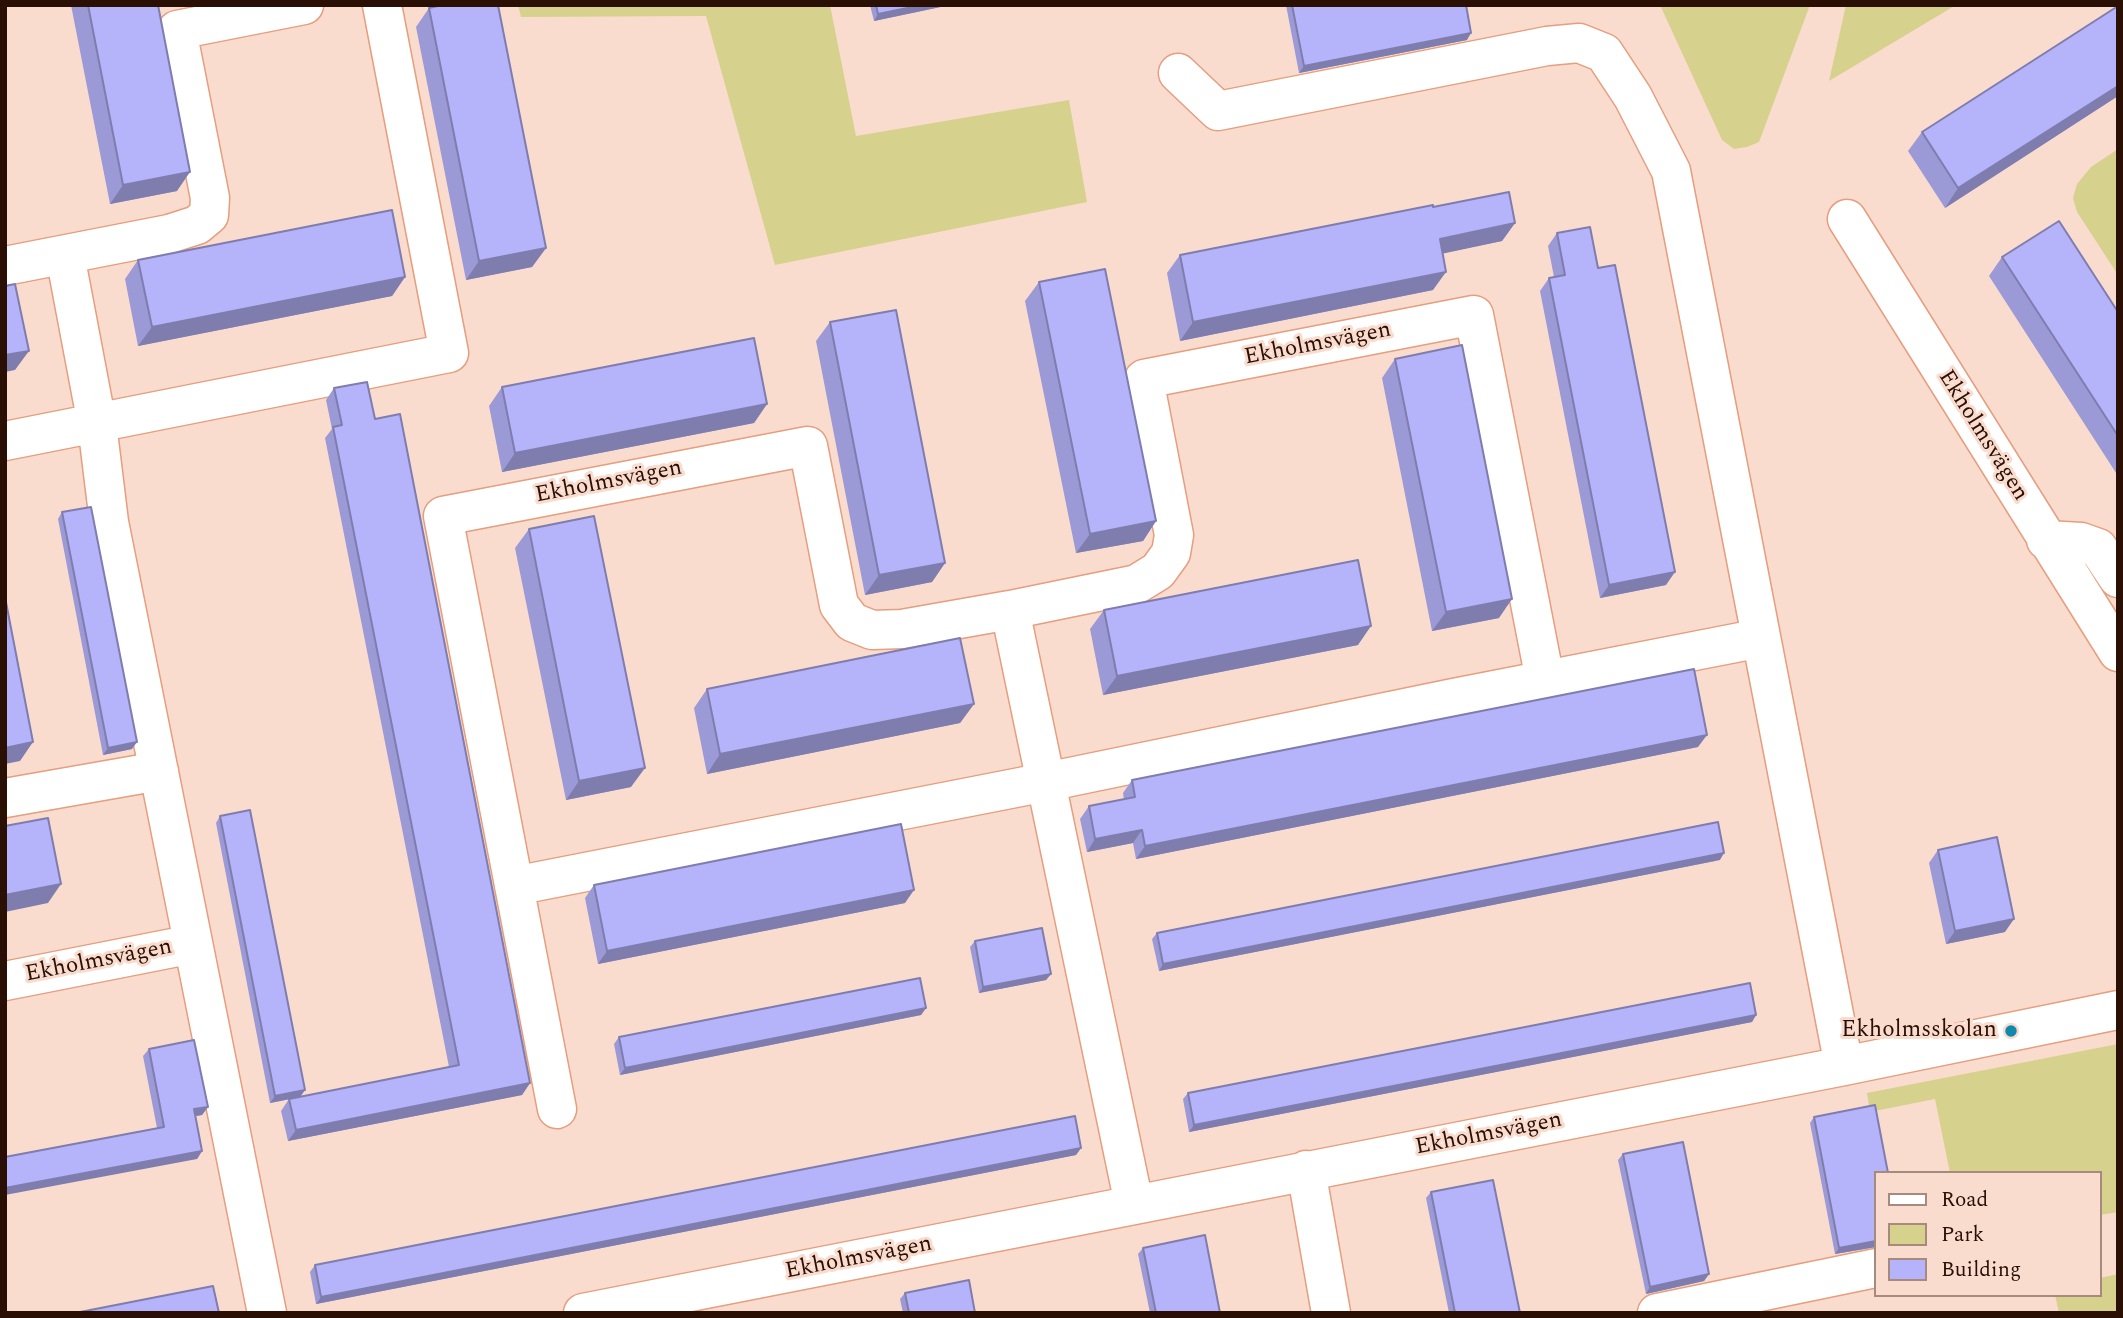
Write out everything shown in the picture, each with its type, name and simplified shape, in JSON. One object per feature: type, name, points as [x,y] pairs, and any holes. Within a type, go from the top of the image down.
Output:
[{"type":"street","points":[[5,266],[169,234],[197,225],[209,215],[210,198],[177,30],[304,5]]},
{"type":"street","points":[[5,441],[449,353],[382,5]]},
{"type":"street","points":[[1178,73],[1218,111],[1547,46],[1579,43],[1604,53],[1633,97],[1671,171],[1844,1066]]},
{"type":"street","name":"Ekholmsvägen","points":[[1847,219],[2118,652]]},
{"type":"street","points":[[65,254],[97,424],[109,522],[267,1313]]},
{"type":"street","name":"Ekholmsvägen","points":[[557,1109],[443,516],[808,446],[839,605],[852,622],[872,630],[902,629],[1010,610],[1137,584],[1158,571],[1171,553],[1174,534],[1144,380],[1474,315],[1545,680]]},
{"type":"street","points":[[2046,540],[2081,542],[2098,548],[2118,579]]},
{"type":"street","points":[[1010,610],[1134,1204]]},
{"type":"street","points":[[514,886],[1761,638]]},
{"type":"street","points":[[5,798],[159,771]]},
{"type":"street","name":"Ekholmsvägen","points":[[5,981],[194,944]]},
{"type":"street","name":"Ekholmsvägen","points":[[583,1313],[2118,1010]]},
{"type":"street","points":[[1306,1170],[1331,1313]]},
{"type":"street","points":[[1657,1313],[1874,1268]]},
{"type":"green space","points":[[518,5],[830,5],[856,136],[1069,100],[1087,202],[775,265],[706,16],[521,17]]},
{"type":"green space","points":[[1660,5],[1810,5],[1759,142],[1734,149],[1722,140]]},
{"type":"green space","points":[[1846,5],[1956,5],[1829,81]]},
{"type":"green space","points":[[2118,149],[2118,275],[2077,212],[2073,198],[2077,184],[2091,167]]},
{"type":"green space","points":[[2118,1044],[2118,1212],[2102,1215],[2102,1171],[1950,1171],[1935,1099],[1870,1112],[1867,1093]]},
{"type":"green space","points":[[2118,1274],[2118,1313],[2059,1313],[2055,1297],[2102,1297],[2102,1278]]},
{"type":"building","points":[[88,5],[158,5],[190,172],[123,185]]},
{"type":"building","points":[[442,5],[498,5],[546,248],[479,261],[429,8]]},
{"type":"building","points":[[876,5],[922,5],[878,14]]},
{"type":"building","points":[[1292,5],[1466,5],[1471,33],[1304,66]]},
{"type":"building","points":[[2118,6],[2118,86],[1958,188],[1922,132]]},
{"type":"building","points":[[1509,192],[1515,223],[1440,239],[1446,272],[1193,322],[1180,255]]},
{"type":"building","points":[[392,210],[405,277],[152,327],[138,260]]},
{"type":"building","points":[[2059,221],[2118,312],[2118,436],[2002,257]]},
{"type":"building","points":[[1590,227],[1598,268],[1615,265],[1675,572],[1609,585],[1549,278],[1565,275],[1557,233]]},
{"type":"building","points":[[1105,269],[1156,521],[1090,534],[1039,282]]},
{"type":"building","points":[[15,284],[29,351],[5,355],[5,286]]},
{"type":"building","points":[[896,310],[945,563],[879,575],[830,322]]},
{"type":"building","points":[[754,338],[767,404],[515,453],[502,387]]},
{"type":"building","points":[[1462,345],[1512,599],[1446,612],[1395,359]]},
{"type":"building","points":[[367,382],[375,419],[400,414],[530,1083],[296,1130],[289,1099],[459,1065],[333,427],[342,425],[334,388]]},
{"type":"building","points":[[91,507],[137,742],[108,748],[62,512]]},
{"type":"building","points":[[594,516],[645,768],[579,781],[529,529]]},
{"type":"building","points":[[1358,560],[1371,626],[1117,676],[1104,610]]},
{"type":"building","points":[[5,597],[33,742],[5,748]]},
{"type":"building","points":[[960,638],[974,704],[720,754],[707,689]]},
{"type":"building","points":[[1694,669],[1707,735],[1145,846],[1142,830],[1095,839],[1089,806],[1135,797],[1132,780]]},
{"type":"building","points":[[250,810],[305,1090],[275,1096],[220,816]]},
{"type":"building","points":[[48,818],[61,884],[5,895],[5,826]]},
{"type":"building","points":[[1718,822],[1724,853],[1163,964],[1157,933]]},
{"type":"building","points":[[901,824],[914,890],[607,951],[594,885]]},
{"type":"building","points":[[1997,837],[2014,919],[1955,931],[1938,850]]},
{"type":"building","points":[[1042,928],[1051,974],[983,987],[975,941]]},
{"type":"building","points":[[920,978],[926,1008],[625,1068],[619,1037]]},
{"type":"building","points":[[1750,983],[1756,1015],[1194,1125],[1188,1093]]},
{"type":"building","points":[[194,1040],[208,1107],[194,1109],[202,1151],[5,1188],[5,1157],[164,1127],[149,1049]]},
{"type":"building","points":[[1875,1105],[1888,1171],[1874,1171],[1874,1241],[1839,1248],[1814,1117]]},
{"type":"building","points":[[1075,1116],[1081,1148],[321,1297],[315,1265]]},
{"type":"building","points":[[1683,1142],[1709,1274],[1650,1287],[1623,1154]]},
{"type":"building","points":[[1493,1180],[1520,1313],[1455,1313],[1431,1192]]},
{"type":"building","points":[[1205,1235],[1220,1313],[1156,1313],[1143,1248]]},
{"type":"building","points":[[969,1280],[975,1313],[909,1313],[905,1293]]},
{"type":"building","points":[[213,1286],[219,1313],[75,1313]]},
{"type":"place","name":"Ekholmsskolan","points":[[2011,1031]]}]
